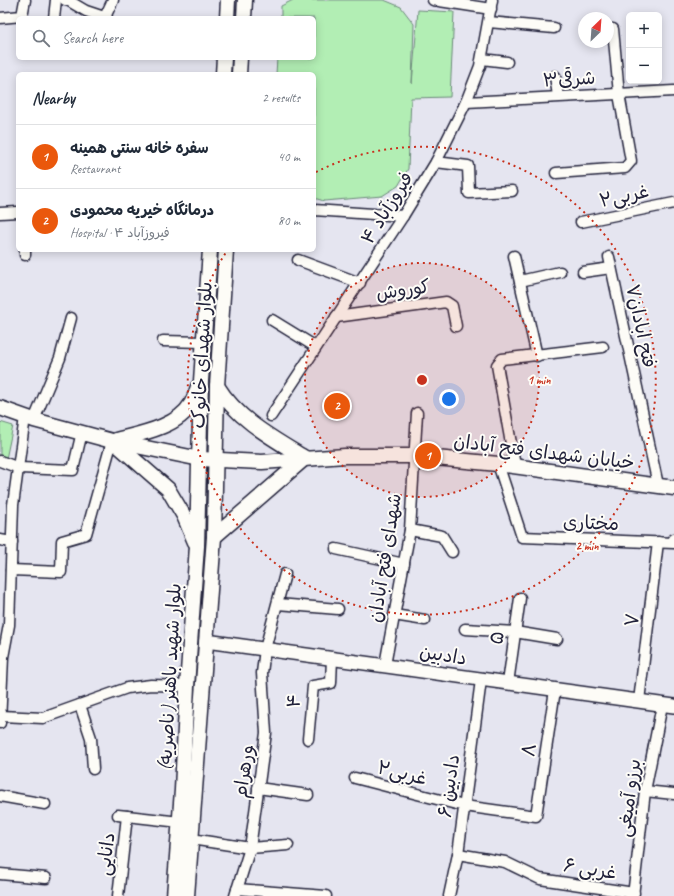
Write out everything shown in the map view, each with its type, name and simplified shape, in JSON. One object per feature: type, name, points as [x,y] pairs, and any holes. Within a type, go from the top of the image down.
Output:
[{"type":"main road","points":[[227,16],[228,0]]},
{"type":"main road","points":[[244,16],[245,0]]},
{"type":"main road","points":[[223,72],[224,60]]},
{"type":"main road","points":[[239,72],[240,60]]},
{"type":"main road","name":"بلوار شهدای خانوک","points":[[200,459],[200,381],[210,252]]},
{"type":"main road","name":"بلوار شهدای خانوک","points":[[217,461],[217,386],[226,252]]},
{"type":"main road","points":[[112,441],[158,429],[176,418],[190,406],[200,381]]},
{"type":"main road","points":[[214,537],[305,458],[245,418],[225,398],[217,386]]},
{"type":"main road","name":"خیابان شهدای فتح آبادان","points":[[0,408],[112,441],[200,459],[262,462],[345,456],[415,456],[515,466],[674,488]]},
{"type":"main road","points":[[112,441],[168,489],[184,516],[197,546]]},
{"type":"main road","name":"بلوار شهید باهنر (ناصریه)","points":[[174,896],[197,546],[200,459]]},
{"type":"main road","name":"بلوار شهید باهنر (ناصریه)","points":[[187,896],[214,537],[217,461]]},
{"type":"street","points":[[22,16],[25,0]]},
{"type":"street","points":[[54,16],[56,0]]},
{"type":"street","points":[[64,0],[100,16]]},
{"type":"street","points":[[107,16],[113,0]]},
{"type":"street","points":[[433,0],[492,5]]},
{"type":"street","name":"فیروزآباد ۴","points":[[271,416],[360,283],[436,162],[466,102],[482,59],[492,5]]},
{"type":"street","points":[[0,21],[16,17]]},
{"type":"street","points":[[489,22],[554,28]]},
{"type":"street","points":[[556,173],[625,168],[629,166],[631,161],[619,94],[614,40]]},
{"type":"street","points":[[482,59],[507,62]]},
{"type":"street","points":[[555,76],[558,96]]},
{"type":"street","name":"شرقی۳","points":[[466,102],[674,91]]},
{"type":"street","points":[[436,162],[468,166],[469,192],[512,191]]},
{"type":"street","name":"غربی۲","points":[[582,222],[674,203]]},
{"type":"street","points":[[316,210],[403,216]]},
{"type":"street","points":[[0,213],[16,212]]},
{"type":"street","points":[[514,256],[537,356]]},
{"type":"street","name":"فتح ابادان۷","points":[[609,257],[658,485]]},
{"type":"street","points":[[298,260],[360,283]]},
{"type":"street","name":"فتح ابادان۷","points":[[583,272],[612,268]]},
{"type":"street","points":[[520,281],[560,272]]},
{"type":"street","name":"کوروش","points":[[336,317],[446,302],[452,306],[456,326]]},
{"type":"street","points":[[71,318],[60,358],[30,418],[19,468],[13,505],[10,570],[5,587],[9,625],[2,657],[1,720],[44,718],[127,688],[151,685],[187,686]]},
{"type":"street","points":[[272,320],[316,347]]},
{"type":"street","points":[[163,341],[203,342]]},
{"type":"street","points":[[515,466],[497,365],[502,359],[603,347]]},
{"type":"street","name":"شهدای فتح آبادان","points":[[385,665],[410,530],[417,413]]},
{"type":"street","points":[[0,461],[19,468],[73,470],[82,432]]},
{"type":"street","points":[[10,570],[61,572],[62,541],[86,534],[112,441]]},
{"type":"street","name":"مختاری","points":[[498,464],[522,537],[658,542]]},
{"type":"street","points":[[410,530],[442,536],[452,552]]},
{"type":"street","points":[[658,542],[674,543],[674,539]]},
{"type":"street","points":[[0,540],[12,542]]},
{"type":"street","name":"۷","points":[[639,701],[658,542]]},
{"type":"street","points":[[336,549],[404,564]]},
{"type":"street","name":"ورهرام","points":[[236,893],[250,848],[266,733],[262,673],[266,649],[286,574]]},
{"type":"street","name":"۵","points":[[508,683],[520,598]]},
{"type":"street","points":[[278,604],[338,609]]},
{"type":"street","points":[[394,615],[425,620]]},
{"type":"street","points":[[465,629],[515,632],[557,639]]},
{"type":"street","name":"دادبین","points":[[206,641],[668,706]]},
{"type":"street","name":"۴","points":[[308,739],[313,686],[331,683],[332,658]]},
{"type":"street","name":"دادبین ۶","points":[[449,896],[458,854],[481,680]]},
{"type":"street","name":"۸","points":[[536,816],[555,690]]},
{"type":"street","points":[[80,705],[91,738],[93,770]]},
{"type":"street","name":"برزو آمیغی","points":[[633,895],[645,791],[668,706]]},
{"type":"street","name":"غربی۲","points":[[355,778],[464,806],[536,816]]},
{"type":"street","points":[[258,788],[308,795]]},
{"type":"street","points":[[645,791],[674,794]]},
{"type":"street","points":[[0,796],[45,804]]},
{"type":"street","name":"دانایی","points":[[118,896],[123,815],[180,822]]},
{"type":"street","points":[[191,839],[250,848],[288,846]]},
{"type":"street","name":"۶ غربی","points":[[458,854],[505,862],[540,878],[633,895]]},
{"type":"street","points":[[0,874],[46,878]]},
{"type":"street","points":[[236,893],[324,895]]},
{"type":"green space","points":[[293,0],[384,0],[401,7],[414,24],[412,84],[418,10],[454,12],[450,97],[411,98],[408,169],[398,186],[382,196],[324,201],[316,199],[316,72],[276,72],[277,60],[316,60],[316,16],[281,16],[281,6]]},
{"type":"green space","points":[[0,422],[13,426],[6,459],[0,457]]},
{"type":"place","name":"درمانگاه خیریه محمودی","points":[[337,406]]},
{"type":"place","name":"سفره خانه سنتی همینه","points":[[428,456]]}]
